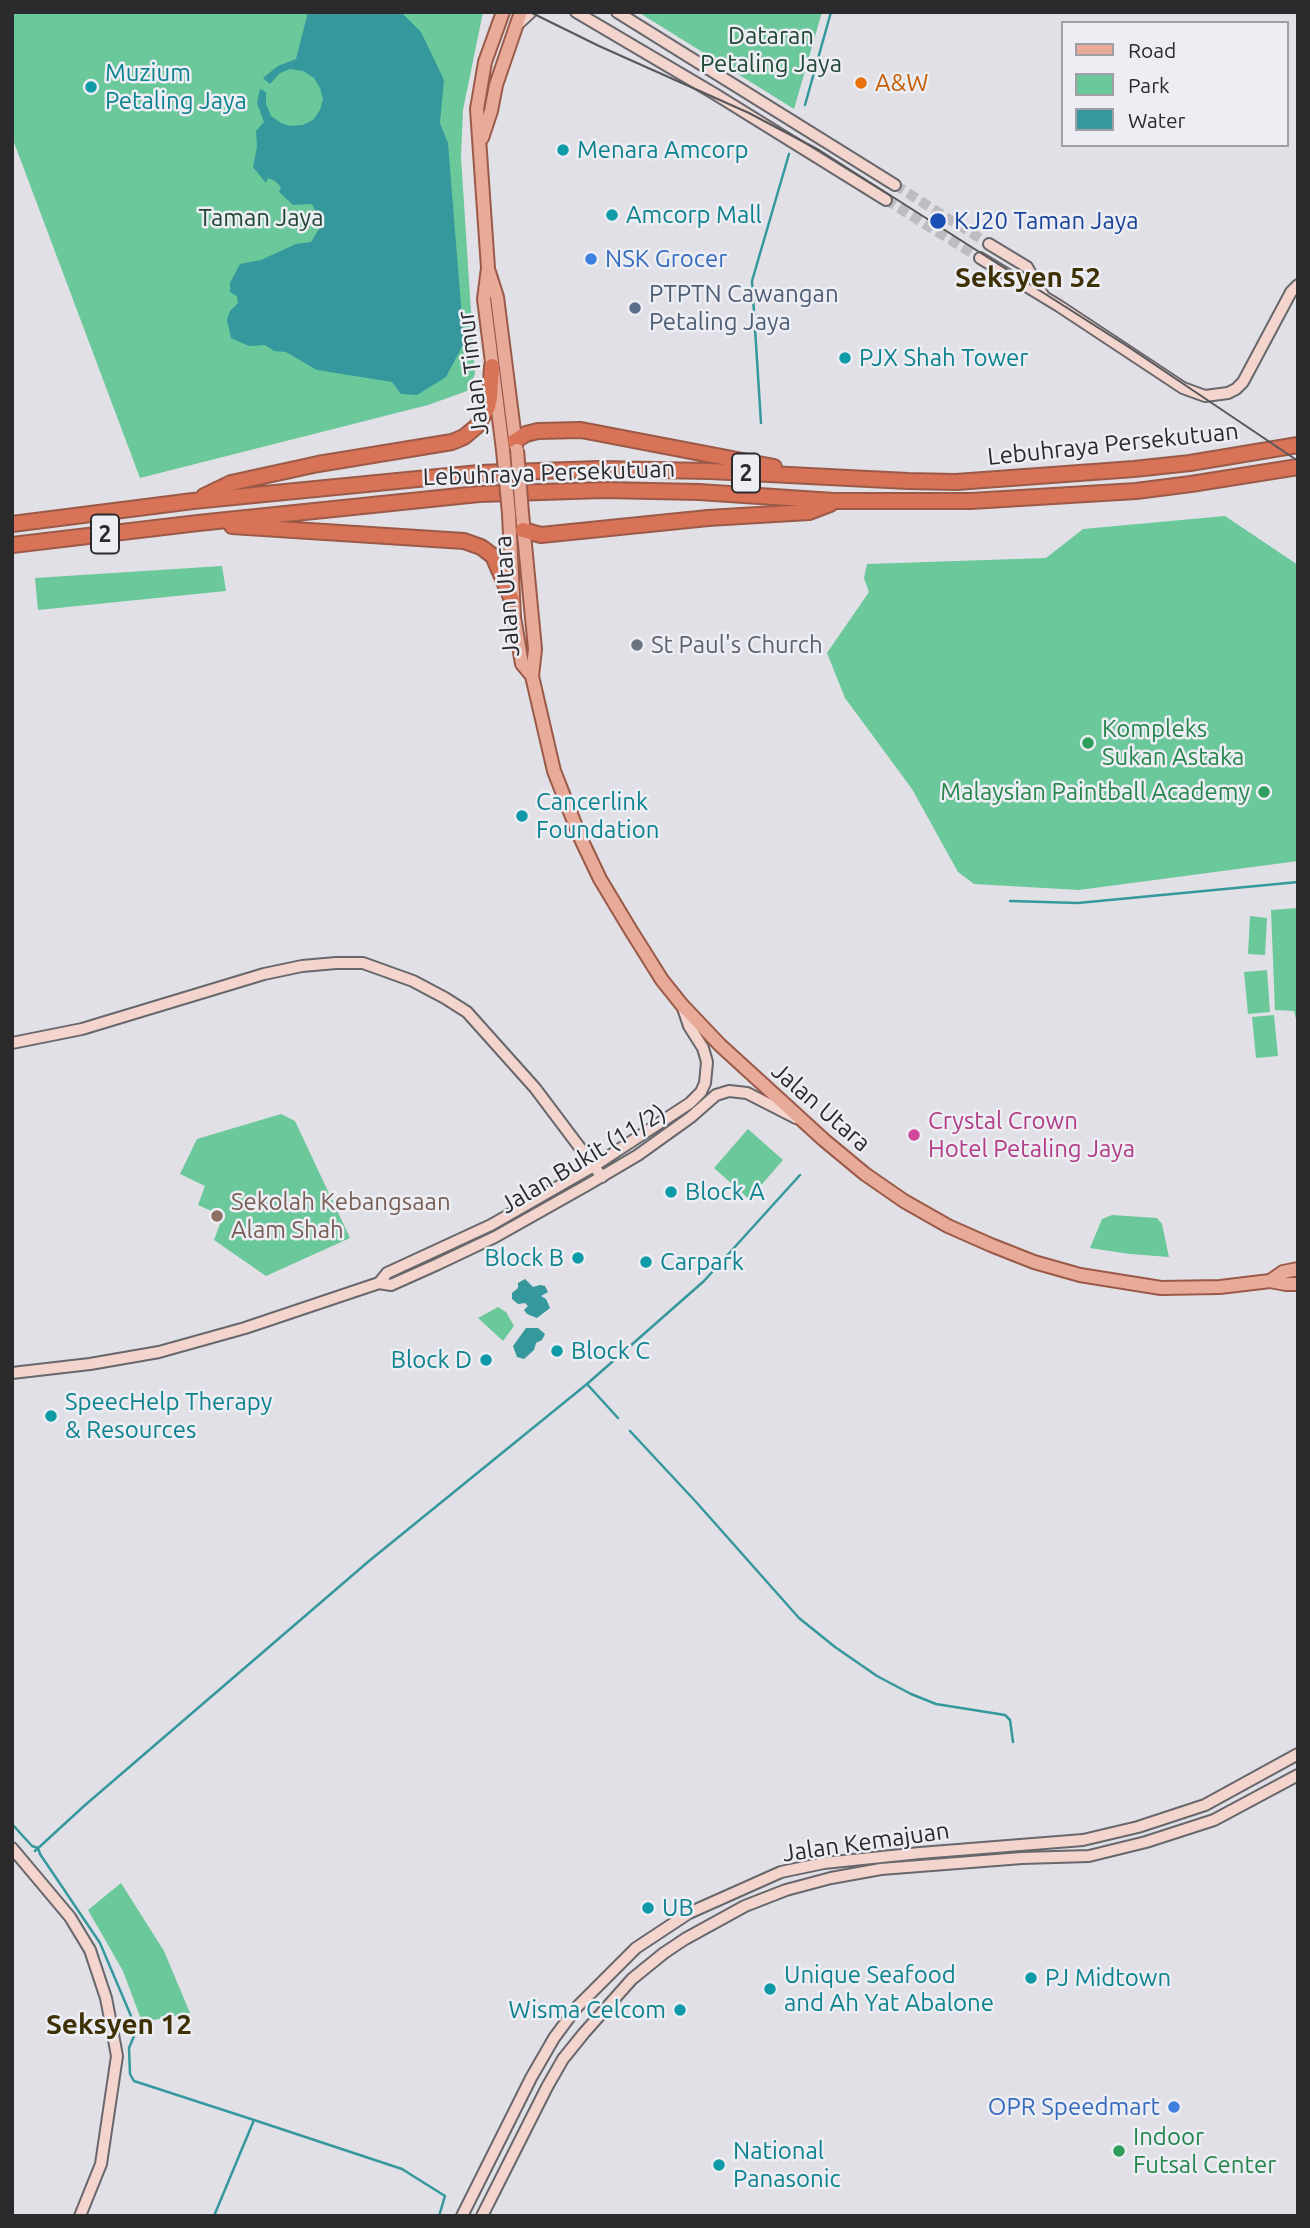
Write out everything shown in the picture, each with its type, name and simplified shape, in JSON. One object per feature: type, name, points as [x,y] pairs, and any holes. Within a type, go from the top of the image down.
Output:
[{"type":"highway","points":[[193,501],[231,483],[318,464],[452,442],[464,437],[477,426],[488,407],[492,366]]},
{"type":"highway","points":[[512,447],[526,434],[580,430],[832,478]]},
{"type":"highway","name":"Lebuhraya Persekutuan","points":[[12,524],[193,501],[492,472],[627,469],[956,482],[1189,463],[1298,445]]},
{"type":"highway","name":"Lebuhraya Persekutuan","points":[[12,545],[493,493],[604,490],[834,502],[971,501],[1136,491],[1191,485],[1298,467]]},
{"type":"highway","points":[[523,530],[541,536],[708,518],[809,512],[834,502]]},
{"type":"highway","points":[[198,523],[464,541],[481,547],[493,556],[512,600]]},
{"type":"main road","name":"Jalan Timur","points":[[502,12],[485,62],[477,109],[488,268],[484,299],[492,366],[512,447]]},
{"type":"main road","name":"Jalan Timur","points":[[480,145],[496,85],[521,12]]},
{"type":"main road","name":"Jalan Timur","points":[[488,268],[497,297],[512,447],[515,514]]},
{"type":"main road","name":"Jalan Utara","points":[[515,514],[523,530],[535,649],[532,676],[554,771],[600,879],[630,929],[662,980],[720,1045],[803,1122],[865,1174],[904,1201],[948,1226],[1034,1262],[1080,1275],[1161,1288],[1220,1287],[1270,1281],[1283,1272],[1298,1269]]},
{"type":"main road","name":"Jalan Utara","points":[[515,514],[512,600],[522,664],[532,676]]},
{"type":"main road","points":[[1270,1281],[1298,1284]]},
{"type":"street","points":[[516,26],[531,12]]},
{"type":"street","points":[[576,12],[886,200]]},
{"type":"street","points":[[617,12],[895,185]]},
{"type":"street","points":[[989,244],[1027,267],[1043,295]]},
{"type":"street","points":[[981,258],[1043,295],[1183,388],[1210,396],[1228,393],[1243,382],[1291,292],[1298,285]]},
{"type":"street","points":[[12,1044],[71,1032],[264,974],[302,966],[363,963],[413,981],[467,1012],[535,1088],[602,1177]]},
{"type":"street","name":"Jalan Bukit (11/2)","points":[[379,1283],[387,1273],[491,1225],[594,1166],[690,1103],[701,1092],[707,1074],[707,1062],[704,1048],[689,1026],[682,1005]]},
{"type":"street","name":"Jalan Bukit (11/2)","points":[[12,1373],[90,1364],[159,1352],[245,1328],[379,1283],[391,1284],[495,1237],[602,1177],[655,1143],[716,1095],[729,1091],[747,1093],[803,1122]]},
{"type":"street","name":"Jalan Kemajuan","points":[[462,2216],[531,2078],[576,2007],[636,1948],[689,1913],[781,1872],[824,1863],[1083,1840],[1138,1827],[1205,1805],[1298,1754]]},
{"type":"street","name":"Jalan Kemajuan","points":[[482,2216],[563,2059],[632,1979],[685,1939],[745,1906],[786,1890],[881,1869],[1022,1858],[1089,1856],[1146,1842],[1214,1820],[1298,1775]]},
{"type":"street","points":[[12,1848],[70,1917],[89,1950],[106,1998],[117,2056],[101,2164],[80,2216]]},
{"type":"street","points":[[498,2144],[508,2137],[520,2139]]},
{"type":"green space","name":"Taman Jaya","points":[[12,12],[483,12],[463,110],[461,157],[475,374],[467,391],[428,405],[140,478],[12,137]]},
{"type":"green space","name":"Dataran Petaling Jaya","points":[[638,12],[822,12],[794,109]]},
{"type":"green space","name":"Kompleks Sukan Astaka","points":[[1225,516],[1298,565],[1298,861],[1079,890],[974,884],[958,872],[912,789],[845,698],[827,653],[869,592],[864,578],[867,564],[1046,558],[1083,529]]},
{"type":"green space","points":[[222,566],[226,591],[38,610],[35,578]]},
{"type":"green space","points":[[1298,908],[1298,1027],[1294,1011],[1275,1010],[1271,910]]},
{"type":"green space","points":[[1250,916],[1267,918],[1265,955],[1248,954]]},
{"type":"green space","points":[[1267,970],[1270,1012],[1248,1014],[1244,972]]},
{"type":"green space","points":[[1274,1015],[1278,1056],[1256,1058],[1252,1017]]},
{"type":"green space","points":[[281,1114],[295,1121],[350,1238],[266,1276],[214,1240],[223,1216],[198,1205],[205,1186],[180,1174],[197,1139]]},
{"type":"green space","points":[[748,1129],[783,1160],[749,1199],[714,1168]]},
{"type":"green space","points":[[1112,1215],[1157,1218],[1162,1224],[1169,1257],[1090,1248],[1102,1219]]},
{"type":"green space","points":[[498,1307],[506,1312],[514,1326],[503,1341],[478,1318]]},
{"type":"green space","points":[[121,1883],[164,1951],[190,2013],[142,2022],[123,1971],[88,1910]]},
{"type":"water","points":[[308,12],[401,12],[421,32],[444,80],[440,123],[448,143],[464,343],[446,377],[417,395],[401,394],[392,382],[317,370],[286,352],[274,351],[265,345],[249,346],[231,338],[227,320],[230,311],[238,303],[237,296],[230,292],[230,283],[240,264],[261,260],[296,244],[311,242],[319,229],[318,216],[312,204],[293,205],[279,192],[281,187],[275,181],[268,178],[266,183],[253,167],[257,147],[256,131],[264,122],[257,103],[260,89],[266,92],[266,104],[271,116],[281,123],[290,126],[303,125],[313,120],[320,110],[323,99],[320,88],[314,78],[303,71],[290,69],[280,73],[270,84],[263,78],[278,66],[296,59]]},
{"type":"water","points":[[525,1279],[533,1287],[545,1286],[548,1292],[541,1296],[546,1299],[550,1308],[537,1318],[527,1314],[524,1310],[528,1306],[525,1303],[518,1304],[512,1299],[512,1293],[518,1288],[518,1283]]},
{"type":"water","points":[[526,1328],[538,1328],[545,1334],[524,1359],[517,1357],[513,1346]]},
{"type":"waterway","points":[[805,105],[831,12]]},
{"type":"waterway","points":[[761,423],[752,281],[789,154]]},
{"type":"waterway","points":[[1010,901],[1078,903],[1298,882]]},
{"type":"waterway","points":[[35,1851],[369,1561],[587,1384],[704,1281],[800,1175]]},
{"type":"waterway","points":[[587,1384],[618,1418]]},
{"type":"waterway","points":[[630,1431],[799,1618],[877,1676],[911,1694],[936,1704],[1005,1715],[1010,1720],[1013,1742]]},
{"type":"waterway","points":[[12,1824],[32,1846],[38,1848],[100,1943],[131,2016]]},
{"type":"waterway","points":[[134,2036],[129,2048],[130,2074],[134,2081],[254,2120],[214,2216]]},
{"type":"waterway","points":[[254,2120],[402,2169],[445,2196],[439,2216]]},
{"type":"tunnel","points":[[895,185],[989,244]]},
{"type":"tunnel","points":[[886,200],[980,258]]},
{"type":"tram line","points":[[530,12],[749,113],[819,150],[1127,346],[1298,461]]},
{"type":"place","name":"A&W","points":[[861,83]]},
{"type":"place","name":"Muzium Petaling Jaya","points":[[91,87]]},
{"type":"place","name":"Menara Amcorp","points":[[563,150]]},
{"type":"place","name":"Amcorp Mall","points":[[612,215]]},
{"type":"place","name":"KJ20 Taman Jaya","points":[[938,221]]},
{"type":"place","name":"NSK Grocer","points":[[591,259]]},
{"type":"place","name":"PTPTN Cawangan Petaling Jaya","points":[[635,308]]},
{"type":"place","name":"PJX Shah Tower","points":[[845,358]]},
{"type":"place","name":"St Paul's Church","points":[[637,645]]},
{"type":"place","name":"Kompleks Sukan Astaka","points":[[1088,743]]},
{"type":"place","name":"Malaysian Paintball Academy","points":[[1264,792]]},
{"type":"place","name":"Cancerlink Foundation","points":[[522,816]]},
{"type":"place","name":"Crystal Crown Hotel Petaling Jaya","points":[[914,1135]]},
{"type":"place","name":"Block A","points":[[671,1192]]},
{"type":"place","name":"Sekolah Kebangsaan Alam Shah","points":[[217,1216]]},
{"type":"place","name":"Block B","points":[[578,1258]]},
{"type":"place","name":"Carpark","points":[[646,1262]]},
{"type":"place","name":"Block C","points":[[557,1351]]},
{"type":"place","name":"Block D","points":[[486,1360]]},
{"type":"place","name":"SpeecHelp Therapy & Resources","points":[[51,1416]]},
{"type":"place","name":"UB","points":[[648,1908]]},
{"type":"place","name":"PJ Midtown","points":[[1031,1978]]},
{"type":"place","name":"Unique Seafood and Ah Yat Abalone","points":[[770,1989]]},
{"type":"place","name":"Wisma Celcom","points":[[680,2010]]},
{"type":"place","name":"OPR Speedmart","points":[[1174,2107]]},
{"type":"place","name":"Indoor Futsal Center","points":[[1119,2151]]},
{"type":"place","name":"National Panasonic","points":[[719,2165]]},
{"type":"district","name":"Seksyen 52","points":[[1028,278]]},
{"type":"district","name":"Seksyen 12","points":[[119,2025]]}]
